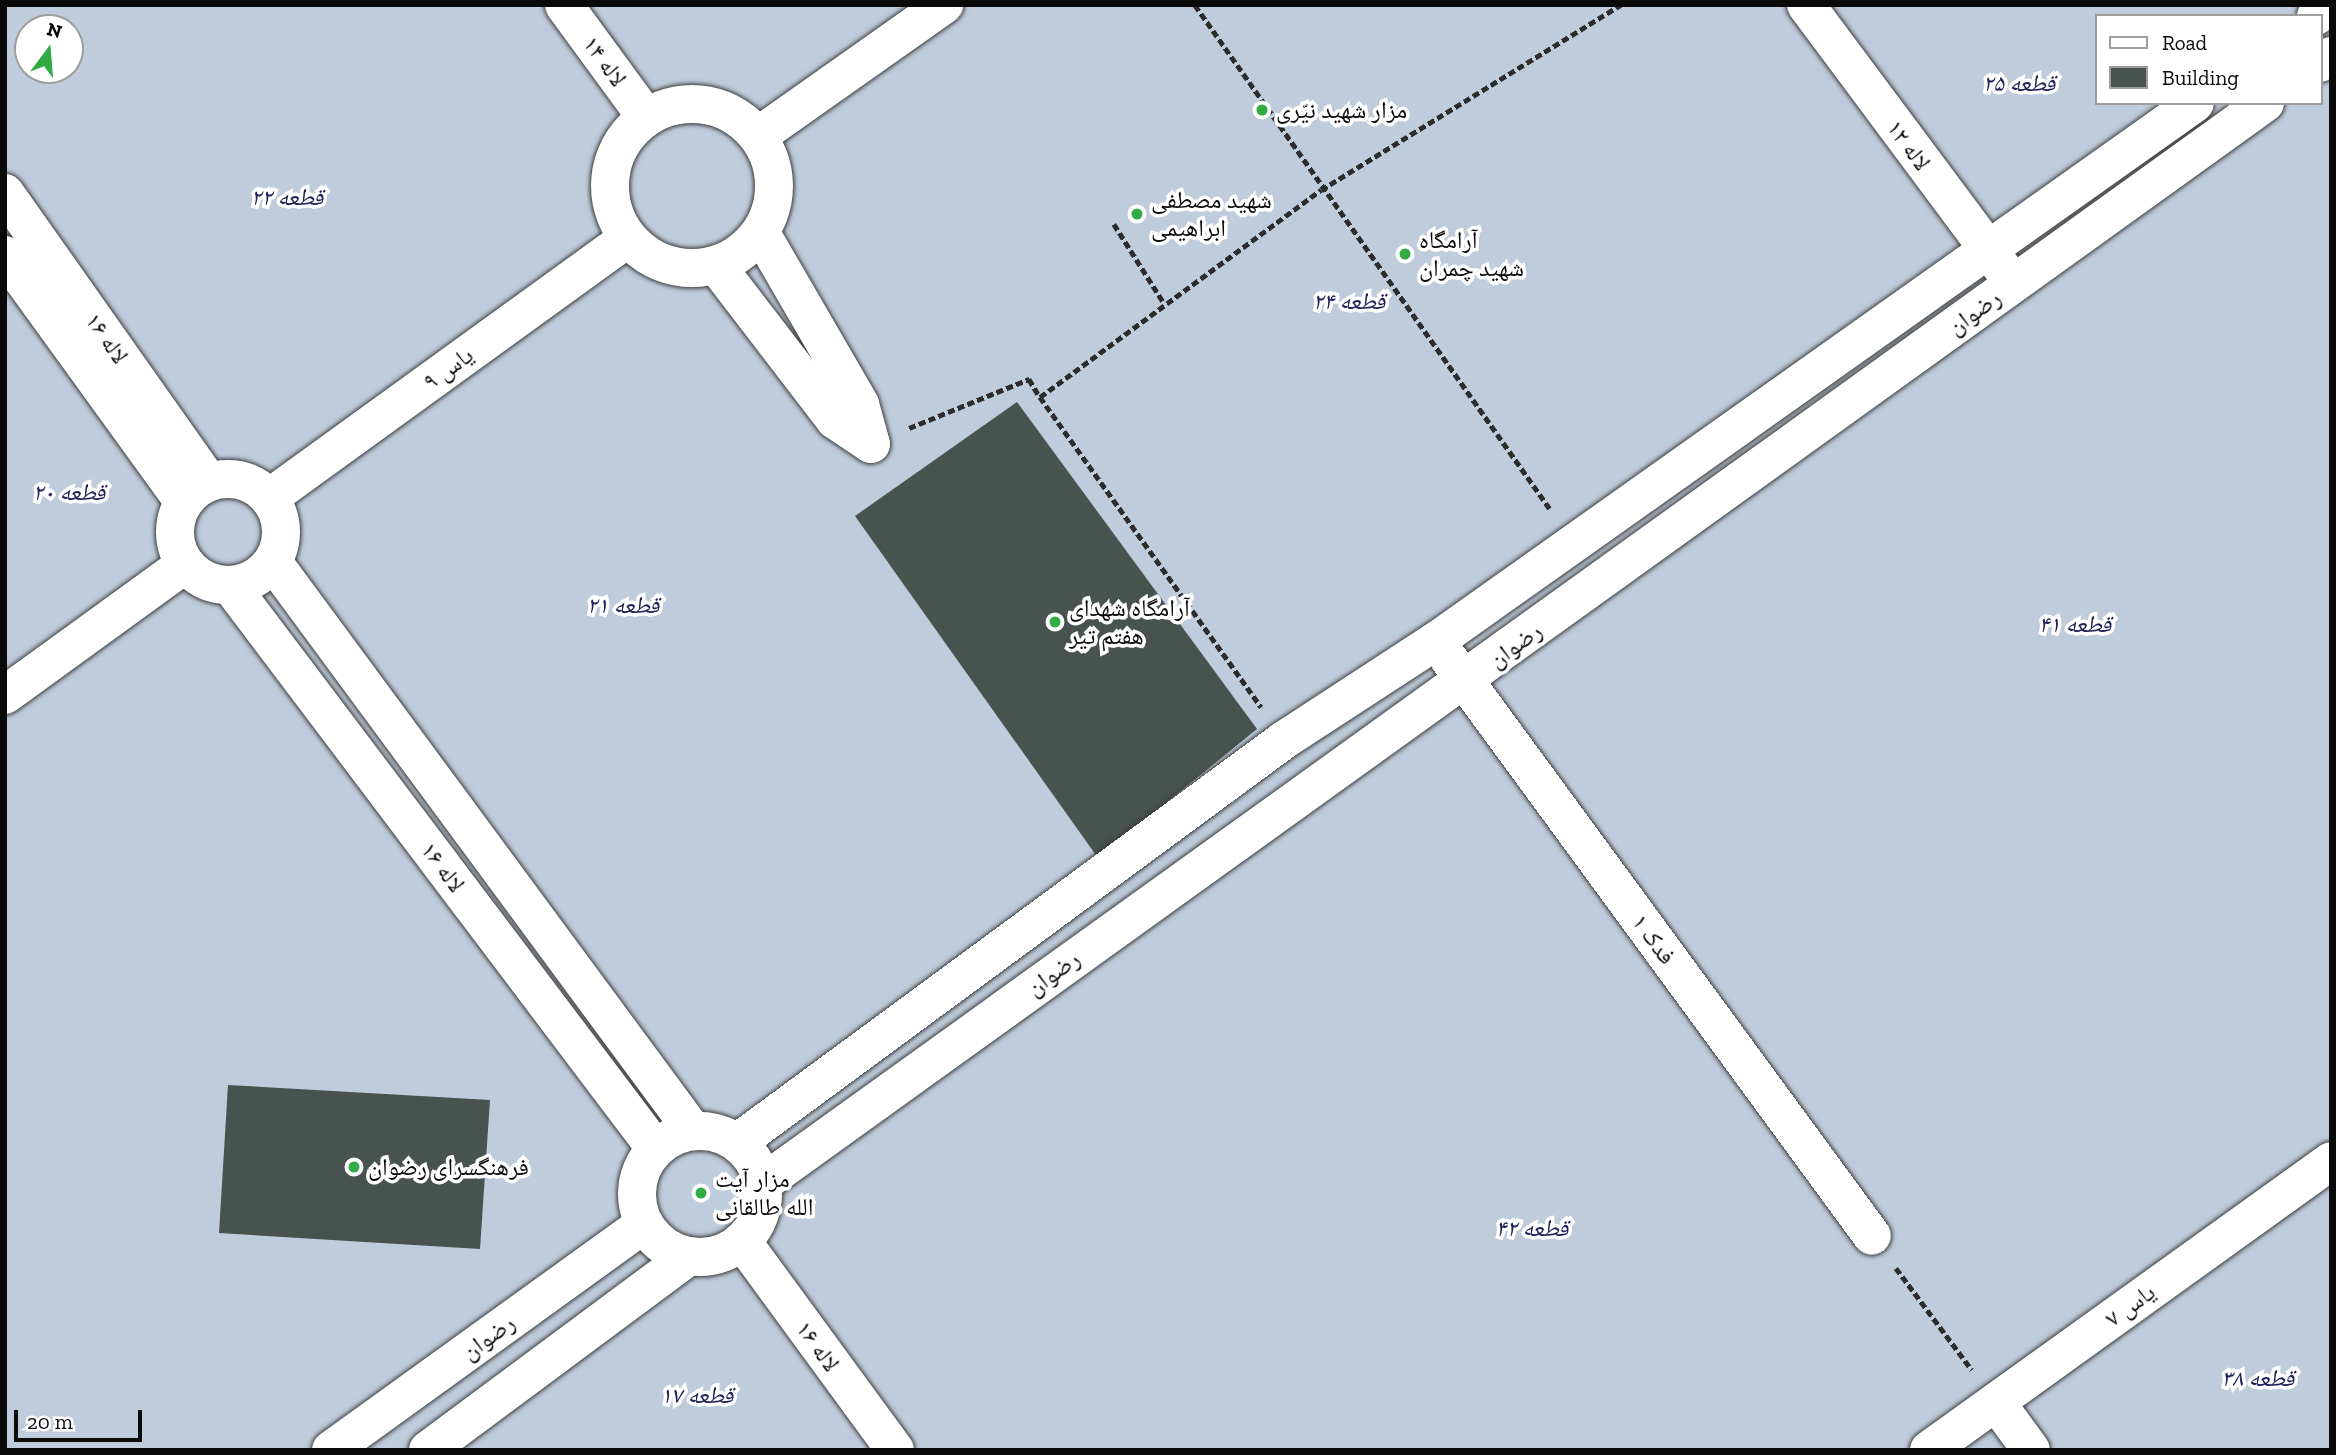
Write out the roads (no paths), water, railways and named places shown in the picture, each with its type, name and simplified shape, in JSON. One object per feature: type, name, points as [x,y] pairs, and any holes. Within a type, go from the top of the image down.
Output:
[{"type":"lane","name":"لاله ۱۴","points":[[564,5],[646,117]]},
{"type":"lane","points":[[758,136],[944,5]]},
{"type":"lane","name":"لاله ۱۲","points":[[1806,5],[2014,284]]},
{"type":"lane","points":[[693,103],[718,107],[758,136],[775,184],[761,233],[716,265],[667,265],[628,238],[615,214],[612,174],[626,136],[646,117],[693,103]]},
{"type":"lane","name":"رضوان","points":[[738,1142],[1284,740],[1436,641],[1573,541],[1989,253],[2192,105]]},
{"type":"lane","name":"رضوان","points":[[763,1183],[1180,882],[1465,681],[2261,105]]},
{"type":"lane","name":"لاله ۱۶","points":[[5,194],[196,492]]},
{"type":"lane","points":[[716,265],[835,420],[871,444],[860,404],[761,233]]},
{"type":"lane","name":"یاس ۹","points":[[269,498],[628,238]]},
{"type":"lane","name":"لاله ۱۶","points":[[5,255],[196,492]]},
{"type":"lane","points":[[242,481],[269,498],[281,530],[273,562],[254,578],[230,585],[212,583],[185,564],[174,533],[196,492],[242,481]]},
{"type":"lane","points":[[273,562],[693,1131]]},
{"type":"lane","points":[[5,695],[185,564]]},
{"type":"lane","name":"لاله ۱۶","points":[[230,585],[655,1148]]},
{"type":"lane","name":"فدک ۱","points":[[1436,641],[1872,1236]]},
{"type":"lane","points":[[1149,839],[1180,882]]},
{"type":"lane","points":[[693,1131],[738,1142],[763,1183],[755,1225],[742,1241],[726,1252],[689,1256],[671,1251],[644,1224],[637,1185],[655,1148],[693,1131]]},
{"type":"lane","name":"یاس ۷","points":[[1929,1450],[2331,1161]]},
{"type":"lane","name":"رضوان","points":[[331,1450],[644,1224]]},
{"type":"lane","name":"لاله ۱۶","points":[[742,1241],[895,1450]]},
{"type":"lane","points":[[428,1450],[689,1256]]},
{"type":"lane","points":[[1996,1402],[2031,1450]]},
{"type":"place","name":"مزار شهید نیّری","points":[[1262,110]]},
{"type":"place","name":"شهید مصطفی ابراهیمی","points":[[1137,214]]},
{"type":"place","name":"آرامگاه شهید چمران","points":[[1405,254]]},
{"type":"place","name":"آرامگاه شهدای هفتم تیر","points":[[1055,622]]},
{"type":"place","name":"فرهنگسرای رضوان","points":[[354,1167]]},
{"type":"place","name":"مزار آیت الله طالقانی","points":[[701,1193]]},
{"type":"park label","name":"قطعه ۲۵","points":[[2019,83]]},
{"type":"park label","name":"قطعه ۲۲","points":[[287,197]]},
{"type":"park label","name":"قطعه ۲۴","points":[[1349,301]]},
{"type":"park label","name":"قطعه ۲۰","points":[[69,492]]},
{"type":"park label","name":"قطعه ۲۱","points":[[623,605]]},
{"type":"park label","name":"قطعه ۴۱","points":[[2075,624]]},
{"type":"park label","name":"قطعه ۴۲","points":[[1532,1228]]},
{"type":"park label","name":"قطعه ۳۸","points":[[2258,1378]]},
{"type":"park label","name":"قطعه ۱۷","points":[[697,1395]]}]
